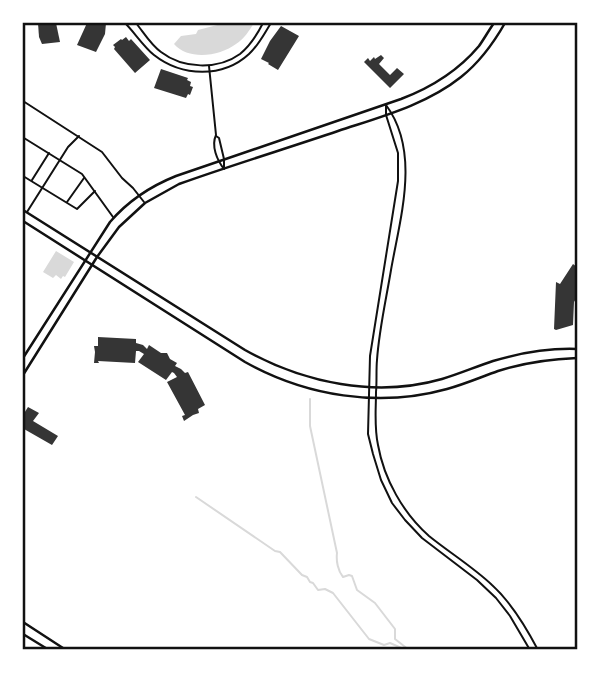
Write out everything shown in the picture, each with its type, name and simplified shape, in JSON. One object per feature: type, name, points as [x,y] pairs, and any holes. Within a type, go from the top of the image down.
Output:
[{"type":"main road","points":[[23,358],[114,217],[139,196],[169,179],[386,104],[435,84],[479,46],[494,23]]},
{"type":"main road","points":[[24,372],[97,257],[119,227],[145,203],[179,184],[393,113],[431,96],[469,69],[493,43],[504,23]]},
{"type":"main road","points":[[463,62],[469,69]]},
{"type":"main road","points":[[299,132],[302,143]]},
{"type":"main road","points":[[577,349],[526,353],[492,361],[433,381],[407,386],[377,387],[335,383],[304,376],[262,359],[25,211],[23,220],[233,355],[263,372],[307,389],[345,396],[396,398],[430,393],[511,368],[577,358]]},
{"type":"main road","points":[[47,320],[55,325]]},
{"type":"main road","points":[[23,622],[66,650]]},
{"type":"main road","points":[[24,635],[49,650]]},
{"type":"street","points":[[125,23],[156,57],[183,70],[209,72],[231,66],[249,54],[261,41],[271,23]]},
{"type":"street","points":[[136,23],[160,52],[184,64],[209,65],[239,54],[251,44],[263,23]]},
{"type":"street","points":[[156,57],[160,52]]},
{"type":"street","points":[[209,65],[216,135],[214,139],[218,161],[224,169]]},
{"type":"street","points":[[23,101],[102,152],[145,203]]},
{"type":"street","points":[[386,104],[393,113],[401,138],[405,167],[402,204],[377,359],[377,445],[391,485],[416,522],[501,594],[538,650]]},
{"type":"street","points":[[386,104],[386,115],[397,148],[397,191],[370,356],[368,433],[381,480],[405,520],[422,538],[496,598],[530,650]]},
{"type":"street","points":[[216,135],[224,159],[224,169]]},
{"type":"street","points":[[25,211],[68,147],[79,136]]},
{"type":"street","points":[[24,139],[77,170],[114,217]]},
{"type":"street","points":[[31,181],[49,153]]},
{"type":"street","points":[[398,167],[405,167]]},
{"type":"street","points":[[23,176],[77,209],[95,191]]},
{"type":"street","points":[[66,203],[84,177]]},
{"type":"street","points":[[377,310],[384,311]]},
{"type":"street","points":[[441,553],[445,548]]},
{"type":"street","points":[[496,598],[501,594]]},
{"type":"shaded area","points":[[225,23],[254,23],[239,42],[213,54],[188,53],[174,44],[181,36],[196,34],[198,30]]},
{"type":"shaded area","points":[[56,251],[74,262],[61,279],[43,272]]},
{"type":"building","points":[[38,23],[56,23],[60,42],[42,44]]},
{"type":"building","points":[[87,23],[106,23],[105,34],[96,52],[77,45]]},
{"type":"building","points":[[281,26],[299,36],[278,70],[261,59]]},
{"type":"building","points":[[126,37],[150,60],[135,73],[113,45]]},
{"type":"building","points":[[381,55],[384,58],[379,64],[390,75],[397,68],[404,74],[390,88],[364,62],[368,58],[370,61]]},
{"type":"building","points":[[161,69],[188,78],[190,86],[193,87],[190,95],[186,98],[154,88]]},
{"type":"building","points":[[573,264],[577,267],[577,297],[574,302],[573,325],[556,330],[556,282],[560,284]]},
{"type":"building","points":[[98,337],[136,339],[136,343],[147,349],[149,345],[161,353],[167,353],[170,359],[177,363],[175,366],[185,373],[188,372],[205,405],[198,409],[199,413],[184,421],[182,416],[185,415],[167,382],[177,377],[174,373],[166,380],[138,362],[144,354],[139,351],[136,351],[135,363],[94,363],[94,346],[98,346]]},
{"type":"building","points":[[28,407],[39,413],[33,421],[58,436],[52,445],[24,429],[23,415]]},
{"type":"waterway","points":[[310,399],[310,426],[339,569],[343,577],[352,576],[357,590],[375,603],[395,629],[395,639],[409,650]]},
{"type":"waterway","points":[[196,497],[280,552],[318,590],[325,589],[333,593],[369,639],[384,645],[390,643],[406,650]]},
{"type":"waterway","points":[[410,650],[419,650]]}]
